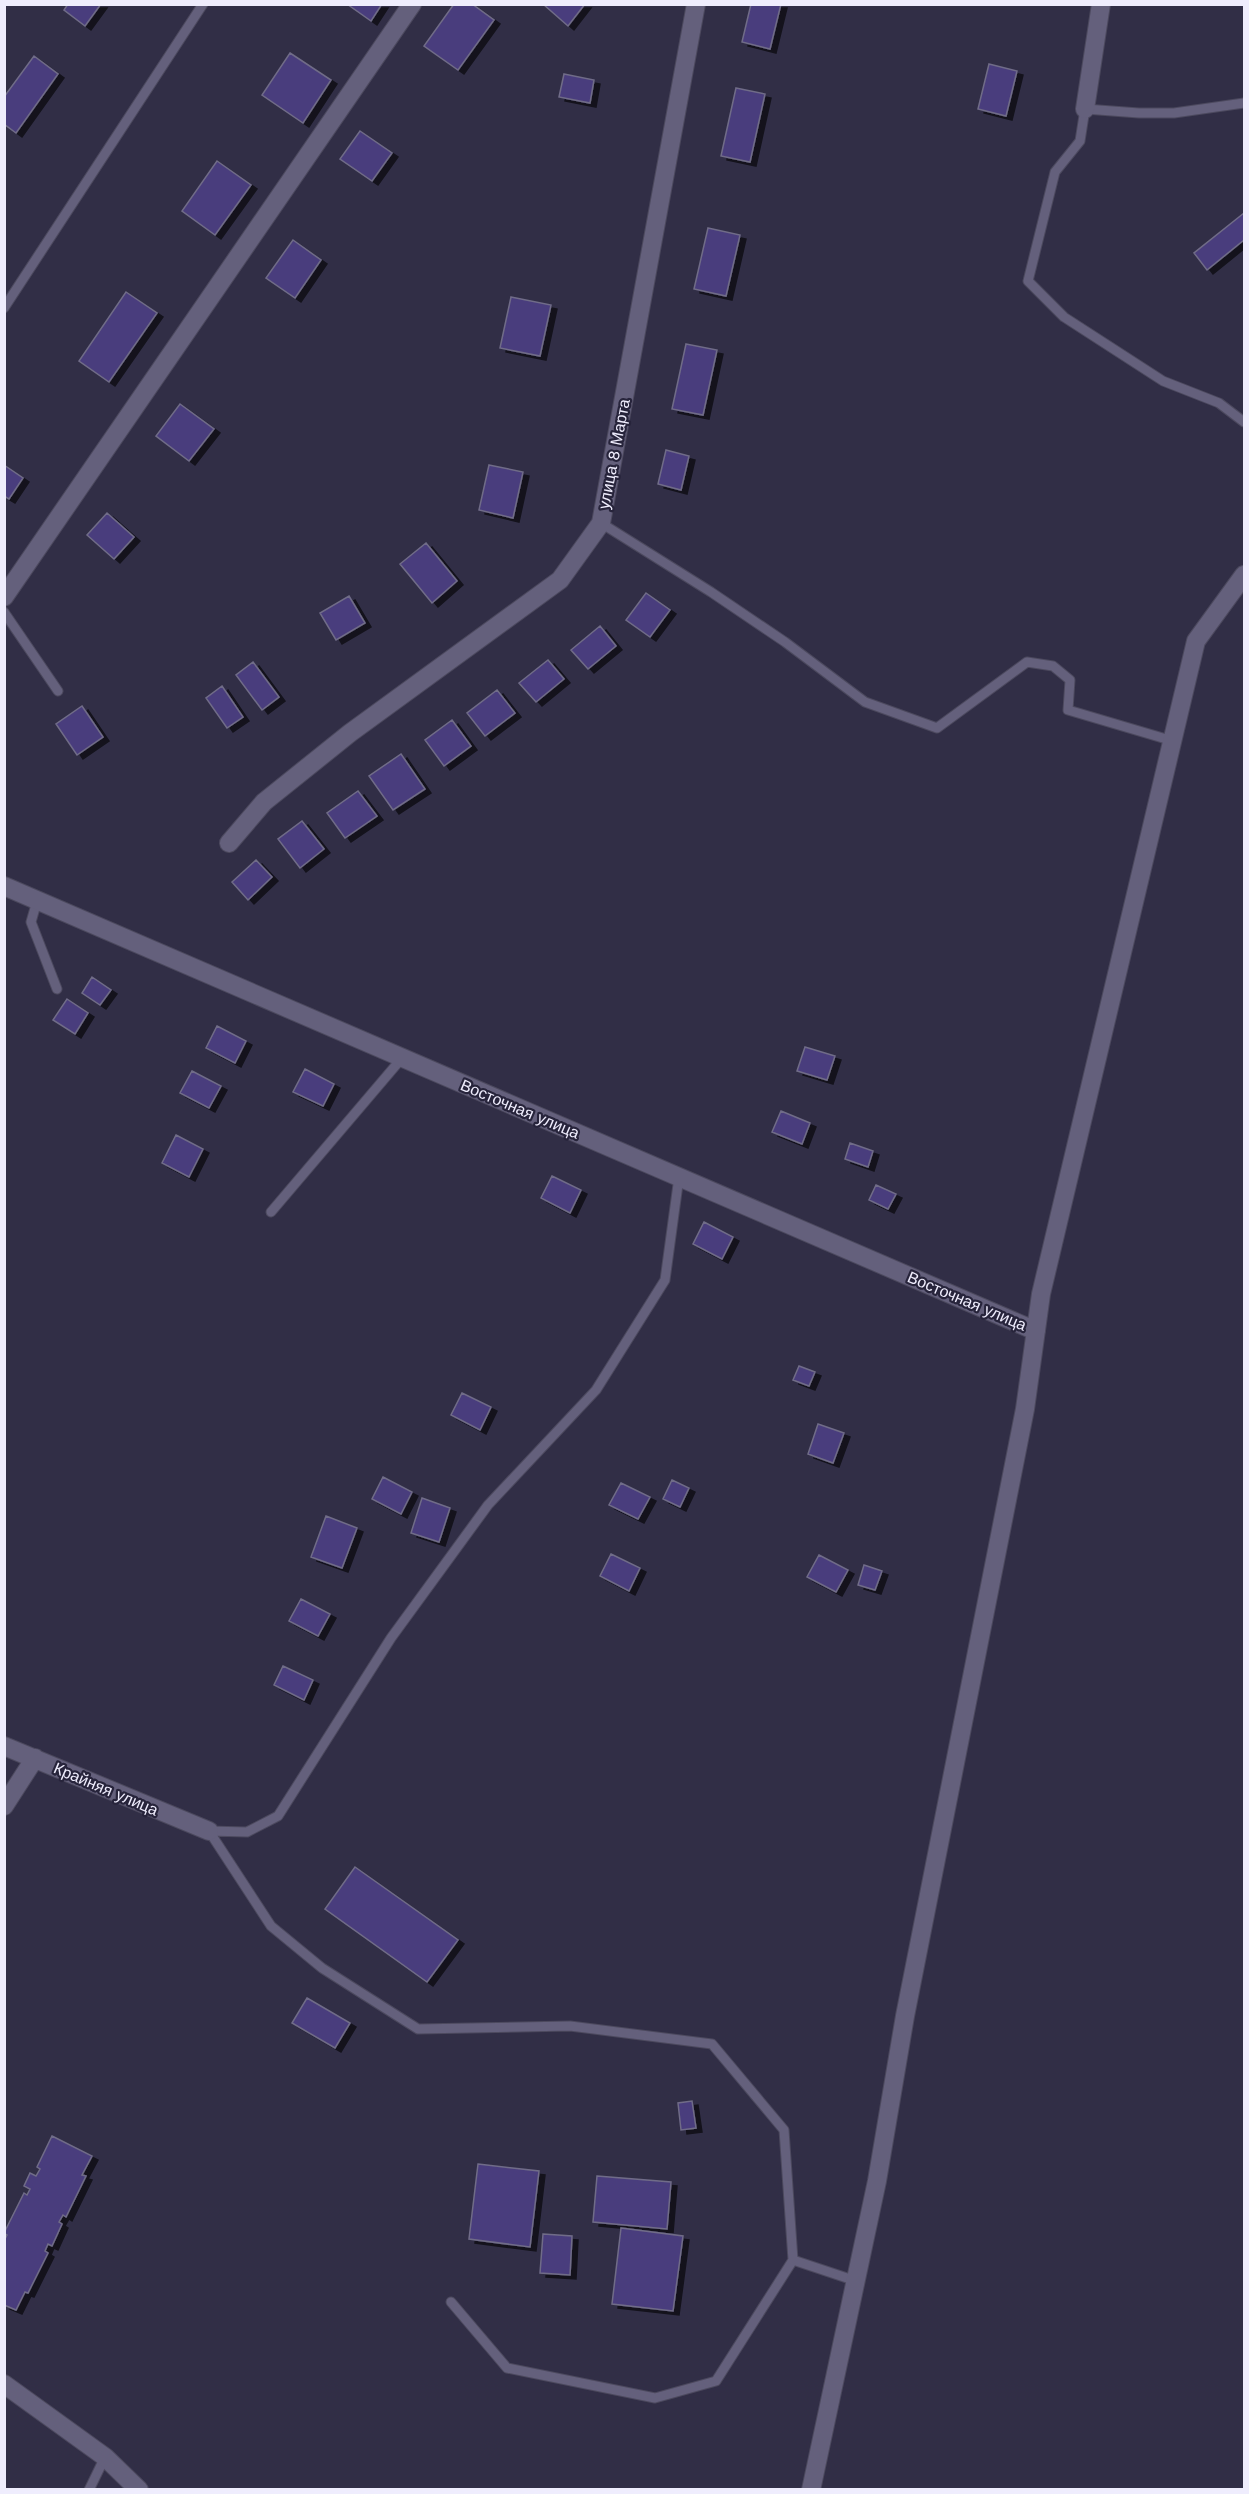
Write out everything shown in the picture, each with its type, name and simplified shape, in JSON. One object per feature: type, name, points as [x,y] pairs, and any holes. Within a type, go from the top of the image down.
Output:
[{"type":"street","points":[[4,597],[412,4]]},
{"type":"street","name":"улица 8 Марта","points":[[229,843],[264,802],[350,733],[560,580],[601,523],[696,4]]},
{"type":"street","points":[[1085,109],[1101,4]]},
{"type":"street","points":[[811,2490],[877,2181],[905,2016],[1025,1409],[1041,1294],[1196,641],[1245,575]]},
{"type":"street","name":"Восточная улица","points":[[4,886],[1036,1331]]},
{"type":"street","name":"Крайняя улица","points":[[4,1746],[208,1831]]},
{"type":"street","points":[[4,1806],[35,1758]]},
{"type":"street","points":[[4,2384],[105,2457],[139,2490]]},
{"type":"lane","points":[[4,308],[203,4]]},
{"type":"lane","points":[[1245,102],[1174,113],[1085,109],[1080,141],[1054,172],[1029,281],[1064,316],[1133,362],[1163,381],[1219,403],[1245,422]]},
{"type":"lane","points":[[601,523],[757,623],[866,702],[937,728],[1027,662],[1053,666],[1070,680],[1068,710],[1173,741]]},
{"type":"lane","points":[[4,612],[58,691]]},
{"type":"lane","points":[[37,901],[31,922],[57,989]]},
{"type":"lane","points":[[271,1212],[402,1058]]},
{"type":"lane","points":[[208,1831],[247,1832],[278,1816],[391,1638],[488,1505],[596,1390],[665,1280],[679,1177]]},
{"type":"lane","points":[[208,1831],[270,1926],[322,1968],[418,2029],[570,2026],[712,2044],[784,2130],[793,2260],[716,2381],[655,2398],[507,2368],[451,2302]]},
{"type":"lane","points":[[793,2260],[856,2281]]},
{"type":"lane","points":[[89,2490],[105,2457]]},
{"type":"building","points":[[68,4],[101,4],[85,26],[64,10]]},
{"type":"building","points":[[347,4],[382,4],[371,21]]},
{"type":"building","points":[[454,4],[472,4],[494,20],[458,70],[424,46]]},
{"type":"building","points":[[543,4],[585,4],[568,26]]},
{"type":"building","points":[[751,4],[781,4],[770,49],[742,42]]},
{"type":"building","points":[[290,53],[331,80],[303,123],[262,95]]},
{"type":"building","points":[[34,56],[58,74],[16,133],[4,124],[4,97]]},
{"type":"building","points":[[989,64],[1017,71],[1006,116],[978,109]]},
{"type":"building","points":[[564,74],[594,80],[590,103],[559,97]]},
{"type":"building","points":[[736,88],[765,94],[750,162],[721,156]]},
{"type":"building","points":[[360,131],[392,153],[372,181],[340,159]]},
{"type":"building","points":[[217,161],[251,185],[215,235],[182,211]]},
{"type":"building","points":[[1244,213],[1244,240],[1207,270],[1194,253]]},
{"type":"building","points":[[708,228],[740,235],[726,296],[694,289]]},
{"type":"building","points":[[293,240],[321,260],[295,298],[266,278]]},
{"type":"building","points":[[126,292],[157,313],[109,382],[79,361]]},
{"type":"building","points":[[511,297],[551,305],[540,356],[500,348]]},
{"type":"building","points":[[686,344],[717,350],[703,415],[672,409]]},
{"type":"building","points":[[180,404],[214,429],[189,461],[156,436]]},
{"type":"building","points":[[666,450],[689,456],[681,490],[658,484]]},
{"type":"building","points":[[4,465],[23,478],[9,499],[4,496]]},
{"type":"building","points":[[489,465],[523,472],[513,518],[479,510]]},
{"type":"building","points":[[107,513],[134,537],[114,559],[87,535]]},
{"type":"building","points":[[426,543],[457,581],[432,603],[400,564]]},
{"type":"building","points":[[646,593],[670,610],[650,637],[626,620]]},
{"type":"building","points":[[349,596],[365,623],[336,640],[320,613]]},
{"type":"building","points":[[600,626],[616,646],[588,669],[571,650]]},
{"type":"building","points":[[548,660],[564,679],[536,702],[519,683]]},
{"type":"building","points":[[253,662],[279,697],[262,710],[236,675]]},
{"type":"building","points":[[222,686],[243,717],[227,728],[206,698]]},
{"type":"building","points":[[497,690],[515,713],[485,736],[467,713]]},
{"type":"building","points":[[82,706],[103,737],[77,755],[56,724]]},
{"type":"building","points":[[452,720],[471,746],[444,766],[425,740]]},
{"type":"building","points":[[401,754],[425,789],[393,810],[369,776]]},
{"type":"building","points":[[358,791],[377,816],[345,838],[327,813]]},
{"type":"building","points":[[302,821],[324,849],[300,868],[278,839]]},
{"type":"building","points":[[256,860],[272,877],[248,900],[232,882]]},
{"type":"building","points":[[92,977],[111,990],[100,1005],[82,993]]},
{"type":"building","points":[[67,999],[88,1013],[75,1034],[53,1020]]},
{"type":"building","points":[[217,1026],[246,1041],[235,1063],[206,1048]]},
{"type":"building","points":[[805,1047],[835,1056],[827,1080],[797,1071]]},
{"type":"building","points":[[305,1069],[334,1084],[323,1106],[293,1092]]},
{"type":"building","points":[[192,1071],[221,1086],[209,1108],[180,1093]]},
{"type":"building","points":[[781,1111],[810,1123],[802,1144],[772,1132]]},
{"type":"building","points":[[176,1135],[203,1149],[189,1177],[162,1163]]},
{"type":"building","points":[[850,1143],[873,1151],[868,1167],[845,1159]]},
{"type":"building","points":[[552,1176],[581,1190],[570,1213],[541,1198]]},
{"type":"building","points":[[876,1185],[896,1194],[888,1209],[869,1200]]},
{"type":"building","points":[[704,1222],[733,1237],[722,1259],[693,1244]]},
{"type":"building","points":[[799,1366],[815,1372],[809,1386],[793,1380]]},
{"type":"building","points":[[462,1393],[491,1407],[480,1430],[451,1415]]},
{"type":"building","points":[[818,1424],[844,1433],[833,1463],[808,1454]]},
{"type":"building","points":[[383,1477],[412,1492],[401,1514],[372,1499]]},
{"type":"building","points":[[672,1480],[689,1488],[680,1507],[663,1499]]},
{"type":"building","points":[[621,1483],[650,1497],[638,1519],[609,1505]]},
{"type":"building","points":[[422,1498],[450,1508],[439,1542],[411,1533]]},
{"type":"building","points":[[326,1516],[357,1528],[342,1568],[311,1557]]},
{"type":"building","points":[[611,1554],[640,1568],[629,1591],[600,1576]]},
{"type":"building","points":[[819,1555],[848,1570],[836,1592],[807,1577]]},
{"type":"building","points":[[864,1565],[882,1571],[875,1590],[858,1585]]},
{"type":"building","points":[[301,1599],[330,1614],[318,1636],[289,1621]]},
{"type":"building","points":[[283,1666],[313,1680],[304,1700],[274,1685]]},
{"type":"building","points":[[355,1867],[458,1940],[427,1982],[325,1909]]},
{"type":"building","points":[[307,1998],[350,2023],[335,2048],[292,2023]]},
{"type":"building","points":[[692,2101],[696,2128],[681,2130],[678,2103]]},
{"type":"building","points":[[52,2136],[92,2156],[82,2175],[86,2176],[66,2217],[63,2215],[59,2222],[62,2224],[52,2246],[48,2244],[45,2251],[48,2253],[28,2293],[25,2292],[16,2310],[4,2305],[4,2241],[7,2235],[4,2233],[24,2193],[27,2195],[30,2189],[24,2186],[30,2173],[36,2176],[40,2169],[37,2167]]},
{"type":"building","points":[[478,2164],[539,2171],[530,2247],[469,2239]]},
{"type":"building","points":[[597,2176],[671,2182],[667,2229],[593,2222]]},
{"type":"building","points":[[621,2228],[683,2236],[673,2311],[612,2304]]},
{"type":"building","points":[[543,2234],[572,2236],[570,2275],[540,2273]]}]
